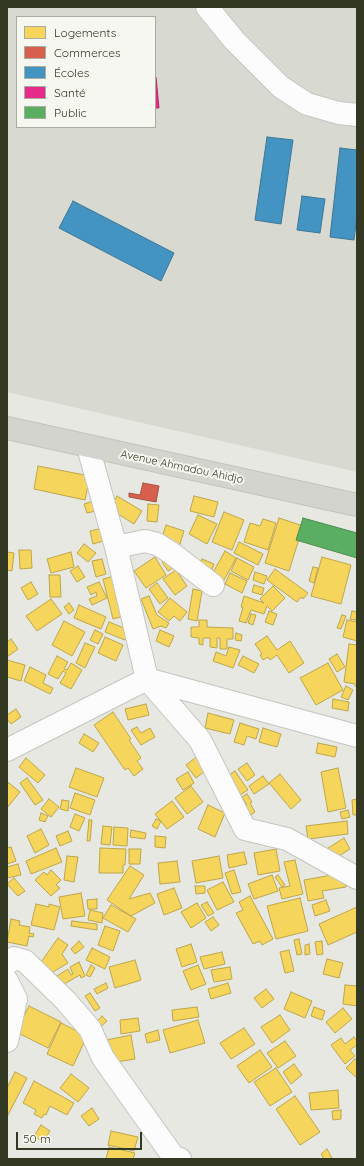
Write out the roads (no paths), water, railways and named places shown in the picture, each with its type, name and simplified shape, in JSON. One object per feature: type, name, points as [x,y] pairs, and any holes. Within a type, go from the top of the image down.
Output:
[{"type":"main road","name":"Avenue Ahmadou Ahidjo","points":[[7,428],[357,505]]},
{"type":"street","points":[[207,7],[234,40],[281,87],[307,104],[339,113],[357,115]]},
{"type":"street","points":[[88,447],[116,547],[147,679],[200,740],[245,829],[287,839],[357,878]]},
{"type":"street","points":[[116,547],[145,542],[157,544],[170,552],[213,585]]},
{"type":"street","points":[[7,750],[147,679],[357,736]]},
{"type":"street","points":[[7,964],[14,958],[25,961],[66,1001],[90,1029],[103,1058],[164,1145],[173,1156],[180,1159]]},
{"type":"street","points":[[7,981],[16,999],[7,1041]]}]
